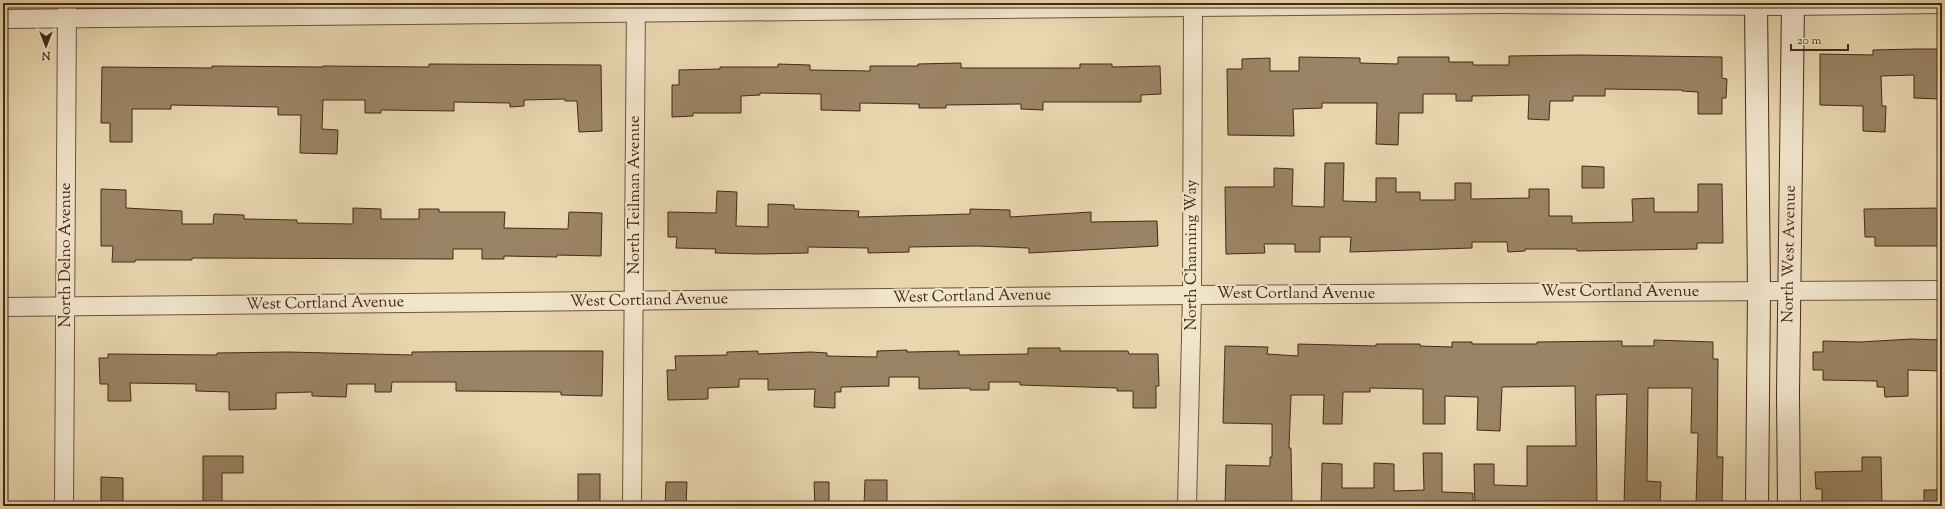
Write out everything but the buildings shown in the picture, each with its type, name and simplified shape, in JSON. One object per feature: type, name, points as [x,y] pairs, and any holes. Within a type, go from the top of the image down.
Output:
[{"type":"main road","name":"North West Avenue","points":[[1756,4],[1759,291],[1757,506]]},
{"type":"main road","name":"North West Avenue","points":[[1789,506],[1793,4]]},
{"type":"street","points":[[3,20],[67,11],[1193,5],[1942,4]]},
{"type":"street","name":"North Channing Way","points":[[1187,506],[1192,294],[1193,5]]},
{"type":"street","name":"North Teilman Avenue","points":[[632,506],[635,302],[635,8]]},
{"type":"street","name":"North Delno Avenue","points":[[64,506],[67,11]]},
{"type":"street","name":"West Cortland Avenue","points":[[3,307],[635,302],[1192,294],[1942,290]]}]
